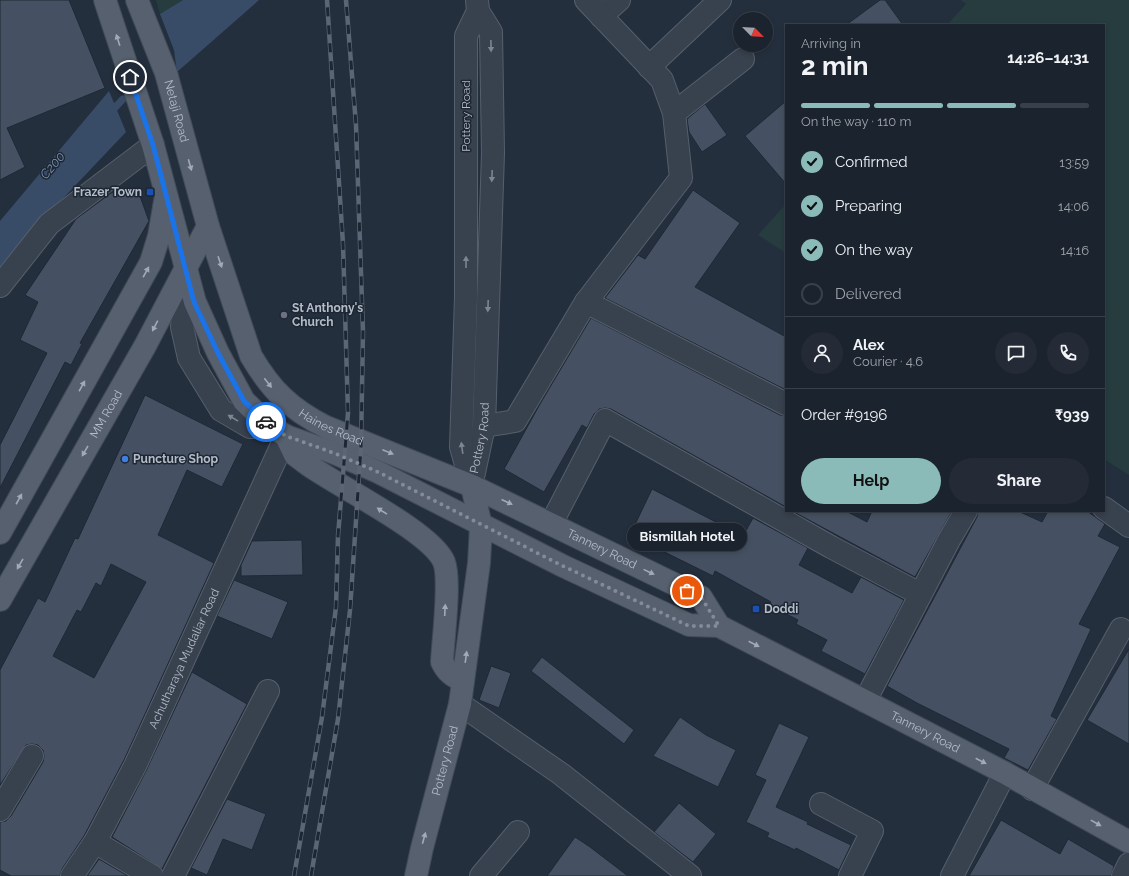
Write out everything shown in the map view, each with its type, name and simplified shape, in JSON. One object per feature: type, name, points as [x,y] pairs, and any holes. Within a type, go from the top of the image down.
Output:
[{"type":"main road","name":"Haines Road","points":[[105,0],[153,145],[186,266],[194,302],[218,353],[244,401],[278,431],[378,472],[481,526]]},
{"type":"main road","name":"Netaji Road","points":[[137,0],[166,73],[208,226]]},
{"type":"main road","points":[[0,533],[151,262],[160,236],[164,213],[165,189]]},
{"type":"main road","name":"Haines Road","points":[[208,226],[251,356],[261,374],[274,391],[289,406],[320,424],[472,486]]},
{"type":"main road","name":"MM Road","points":[[0,600],[145,346],[208,226]]},
{"type":"main road","points":[[278,431],[296,455],[307,464],[408,527],[430,543],[438,552],[444,562],[447,578],[442,662],[446,670],[452,676],[463,681]]},
{"type":"main road","name":"Tannery Road","points":[[472,486],[701,597],[719,626]]},
{"type":"main road","name":"Pottery Road","points":[[416,876],[460,704],[479,563],[481,526],[472,486]]},
{"type":"main road","name":"Tannery Road","points":[[481,526],[689,626],[719,626],[1005,773],[1129,842]]},
{"type":"street","points":[[484,426],[515,421],[586,302],[681,178],[674,113],[662,80],[586,0]]},
{"type":"street","points":[[601,16],[619,0]]},
{"type":"street","points":[[649,67],[720,0]]},
{"type":"street","name":"Pottery Road","points":[[472,486],[484,426],[492,153],[491,32],[478,5]]},
{"type":"street","name":"Pottery Road","points":[[472,486],[461,447],[466,297],[466,36],[478,5]]},
{"type":"street","points":[[674,113],[743,59]]},
{"type":"street","points":[[0,286],[49,224],[153,145]]},
{"type":"street","points":[[586,302],[785,403]]},
{"type":"street","points":[[551,524],[605,420],[831,547],[920,594]]},
{"type":"street","name":"Achutharaya Mudaliar Road","points":[[72,876],[94,842],[135,766],[278,431]]},
{"type":"street","points":[[1105,509],[1129,526]]},
{"type":"street","points":[[865,701],[920,594],[965,512]]},
{"type":"street","points":[[1032,789],[1121,629]]},
{"type":"street","points":[[173,876],[268,691]]},
{"type":"street","points":[[460,704],[562,774],[690,876]]},
{"type":"street","points":[[0,810],[32,756]]},
{"type":"street","points":[[952,876],[1005,773]]},
{"type":"street","points":[[821,804],[872,831],[850,876]]},
{"type":"street","points":[[481,876],[518,832]]},
{"type":"street","points":[[94,842],[152,876]]},
{"type":"street","points":[[1123,876],[1129,864]]},
{"type":"green space","points":[[156,0],[183,0],[160,14]]},
{"type":"green space","points":[[961,0],[1129,0],[1129,475],[1105,460],[1105,24],[948,24],[966,4]]},
{"type":"green space","points":[[785,205],[785,252],[758,235]]},
{"type":"water","points":[[183,0],[259,0],[177,72],[174,50],[160,14]]},
{"type":"water","points":[[109,91],[126,132],[52,210],[0,269],[0,221]]},
{"type":"building","points":[[0,0],[69,0],[105,88],[7,128],[25,167],[0,180]]},
{"type":"building","points":[[880,0],[885,0],[902,24],[847,24]]},
{"type":"building","points":[[785,102],[785,183],[745,136]]},
{"type":"building","points":[[705,104],[727,135],[702,152],[689,132],[687,119]]},
{"type":"building","points":[[137,188],[149,221],[80,343],[82,344],[71,365],[65,362],[0,488],[0,445],[47,353],[20,340],[38,302],[25,295],[76,219],[111,193]]},
{"type":"building","points":[[693,190],[740,223],[695,287],[785,336],[785,389],[605,298],[638,255],[645,259]]},
{"type":"building","points":[[591,318],[780,415],[785,416],[785,506],[611,409],[605,408],[599,409],[594,414],[587,428],[582,425],[544,492],[504,469],[540,404]]},
{"type":"building","points":[[145,395],[243,444],[222,487],[187,470],[158,535],[214,563],[124,760],[84,836],[62,869],[60,876],[11,876],[0,870],[0,822],[6,821],[11,816],[43,762],[44,756],[43,750],[38,745],[26,745],[0,785],[0,670],[38,598],[45,602],[75,538],[78,539]],"holes":[[[111,564],[146,582],[94,678],[53,656],[77,610],[81,612],[96,583],[101,586]]]},
{"type":"building","points":[[652,489],[743,536],[753,518],[808,548],[799,565],[852,593],[861,577],[904,600],[865,674],[821,651],[827,640],[796,624],[798,620],[769,605],[771,602],[715,571],[713,576],[630,535]]},
{"type":"building","points":[[794,512],[848,512],[867,522],[872,512],[951,512],[915,577]]},
{"type":"building","points":[[978,512],[1020,512],[1042,522],[1047,512],[1088,512],[1105,524],[1098,536],[1120,547],[1079,624],[1091,629],[1051,716],[1057,719],[1028,770],[1004,758],[1009,749],[917,703],[887,686],[977,517]]},
{"type":"building","points":[[302,540],[303,575],[241,576],[241,565],[252,541]]},
{"type":"building","points":[[234,580],[288,602],[272,639],[217,616]]},
{"type":"building","points":[[1129,649],[1129,744],[1087,720]]},
{"type":"building","points":[[542,657],[634,730],[624,744],[531,671]]},
{"type":"building","points":[[491,666],[511,673],[499,708],[479,700]]},
{"type":"building","points":[[192,672],[247,704],[162,869],[112,837],[146,771]]},
{"type":"building","points":[[680,717],[706,735],[736,750],[718,787],[653,756]]},
{"type":"building","points":[[779,723],[809,737],[776,807],[851,845],[839,870],[796,848],[795,850],[767,837],[769,833],[746,822],[766,780],[755,775]]},
{"type":"building","points":[[227,799],[266,814],[252,850],[223,839],[207,875],[191,868]]},
{"type":"building","points":[[679,803],[716,834],[693,862],[654,832]]},
{"type":"building","points":[[1001,820],[1060,854],[1068,839],[1114,866],[1111,876],[969,876]]},
{"type":"building","points":[[575,837],[590,847],[628,876],[547,876]]},
{"type":"building","points":[[99,859],[128,876],[87,876]]},
{"type":"waterway","name":"C200","points":[[110,113],[123,99]]},
{"type":"railway","points":[[294,876],[322,717],[336,607],[338,536],[348,413],[343,244],[327,0]]},
{"type":"railway","points":[[311,876],[338,719],[350,610],[361,446],[363,332],[356,125],[346,0]]},
{"type":"way so far","points":[[266,422],[286,436],[334,453],[378,472],[481,526],[689,626],[719,626],[701,597],[687,591]]},
{"type":"place","name":"Frazer Town","points":[[150,192]]},
{"type":"place","name":"St Anthony's Church","points":[[284,315]]},
{"type":"place","name":"Puncture Shop","points":[[125,459]]},
{"type":"place","name":"Bismillah Hotel","points":[[687,591]]},
{"type":"place","name":"Doddi","points":[[756,609]]},
{"type":"route","points":[[130,77],[153,145],[186,266],[194,302],[218,353],[244,401],[266,422]]}]
